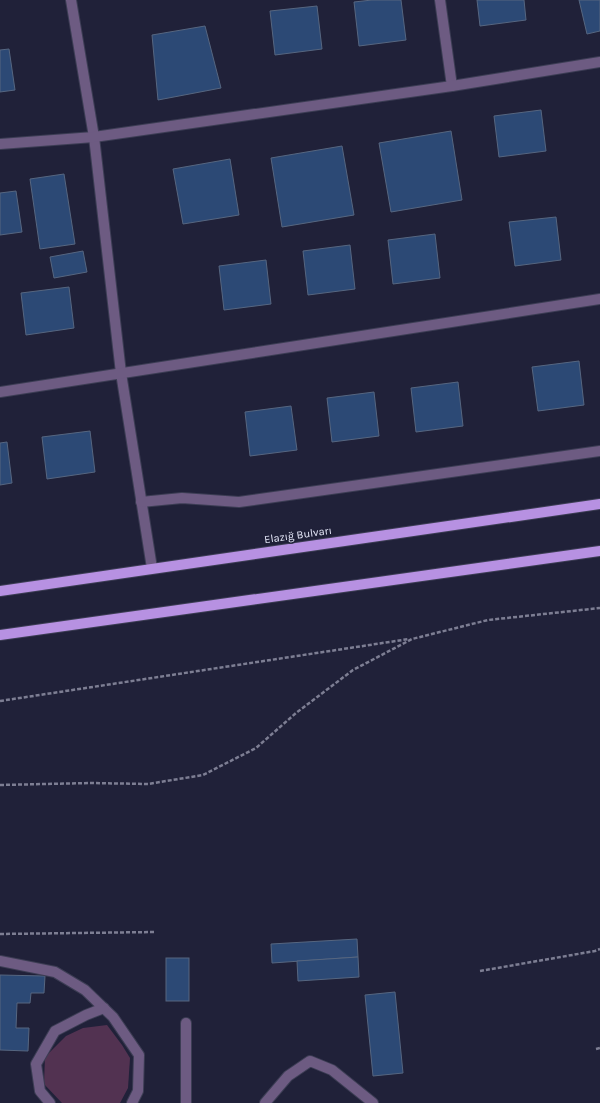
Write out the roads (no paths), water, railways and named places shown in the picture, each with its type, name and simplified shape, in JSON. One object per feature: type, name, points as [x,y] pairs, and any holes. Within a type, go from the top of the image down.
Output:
[{"type":"main road","name":"Elazığ Bulvarı","points":[[0,591],[600,504]]},
{"type":"main road","points":[[0,635],[600,551]]},
{"type":"lane","points":[[71,0],[94,138],[121,373],[152,568]]},
{"type":"lane","points":[[440,0],[452,86]]},
{"type":"lane","points":[[0,144],[94,138],[452,86],[600,62]]},
{"type":"lane","points":[[0,392],[600,299]]},
{"type":"lane","points":[[141,502],[182,498],[239,502],[600,451]]},
{"type":"lane","points":[[0,961],[55,972],[85,990],[113,1017],[139,1055],[138,1091],[132,1103]]},
{"type":"lane","points":[[50,1103],[40,1091],[36,1064],[55,1031],[86,1015],[104,1008]]},
{"type":"lane","points":[[186,1023],[186,1103]]},
{"type":"lane","points":[[265,1103],[288,1076],[310,1061],[332,1070],[373,1103]]}]
